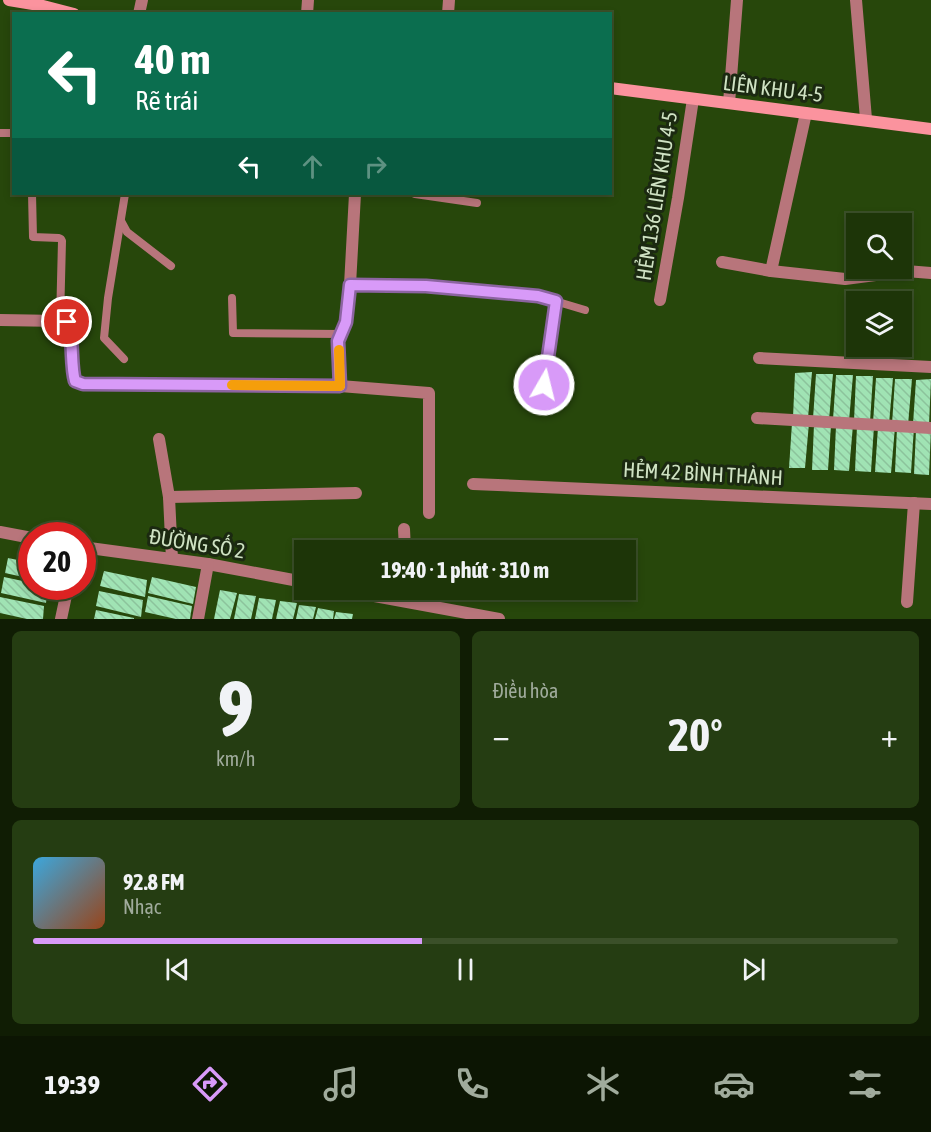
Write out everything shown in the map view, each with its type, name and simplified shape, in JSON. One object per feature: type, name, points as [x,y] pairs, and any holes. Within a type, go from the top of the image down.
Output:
[{"type":"street","points":[[9,0],[39,9],[60,12]]},
{"type":"street","points":[[729,103],[737,0]]},
{"type":"street","points":[[856,0],[866,119]]},
{"type":"street","name":"LIÊN KHU 4-5","points":[[612,88],[931,129]]},
{"type":"street","name":"HẺM 136 LIÊN KHU 4-5","points":[[660,300],[693,99]]},
{"type":"street","points":[[771,272],[806,113]]},
{"type":"street","points":[[340,386],[338,341],[346,322],[355,195]]},
{"type":"street","points":[[722,262],[771,272],[845,279],[906,271],[931,273]]},
{"type":"street","points":[[0,320],[67,322],[70,329],[72,371],[75,381],[83,384],[340,386],[429,393],[429,513]]},
{"type":"street","points":[[759,358],[931,367]]},
{"type":"street","points":[[757,418],[931,428]]},
{"type":"street","points":[[159,439],[169,497],[172,559]]},
{"type":"street","name":"HẺM 42 BÌNH THÀNH","points":[[473,484],[931,504]]},
{"type":"street","points":[[169,497],[356,493]]},
{"type":"street","points":[[907,602],[914,503]]},
{"type":"street","points":[[404,529],[405,540]]},
{"type":"street","points":[[0,532],[18,535]]},
{"type":"street","name":"ĐƯỜNG SỐ 2","points":[[96,549],[208,564],[294,580]]},
{"type":"street","points":[[198,619],[208,564]]},
{"type":"street","points":[[61,619],[65,600]]},
{"type":"street","points":[[422,600],[499,619]]},
{"type":"lane","points":[[32,195],[33,237],[59,238],[62,241],[60,321]]},
{"type":"lane","points":[[124,359],[104,338],[108,298],[125,195]]},
{"type":"lane","points":[[421,195],[477,203]]},
{"type":"lane","points":[[121,220],[127,232],[171,266]]},
{"type":"lane","points":[[350,285],[426,286],[538,296],[585,310]]},
{"type":"lane","points":[[232,298],[233,333],[341,334]]},
{"type":"lane","points":[[544,385],[556,301]]},
{"type":"building","points":[[812,372],[808,418],[793,417],[795,373]]},
{"type":"building","points":[[816,374],[833,374],[829,420],[813,419]]},
{"type":"building","points":[[836,375],[853,375],[849,421],[833,420]]},
{"type":"building","points":[[856,376],[873,376],[870,422],[854,421]]},
{"type":"building","points":[[876,378],[893,378],[889,424],[873,423]]},
{"type":"building","points":[[895,379],[912,379],[908,425],[892,424]]},
{"type":"building","points":[[931,379],[929,425],[913,424],[916,380]]},
{"type":"building","points":[[792,423],[809,423],[805,468],[789,468]]},
{"type":"building","points":[[814,425],[831,425],[828,470],[812,470]]},
{"type":"building","points":[[853,425],[849,471],[834,470],[836,426]]},
{"type":"building","points":[[857,426],[874,426],[871,472],[855,471]]},
{"type":"building","points":[[878,427],[895,427],[891,473],[875,472]]},
{"type":"building","points":[[914,427],[911,473],[895,472],[897,428]]},
{"type":"building","points":[[931,429],[929,475],[914,474],[916,430]]},
{"type":"building","points":[[8,558],[18,560],[18,576],[5,573]]},
{"type":"building","points":[[104,571],[147,580],[145,597],[100,586]]},
{"type":"building","points":[[4,577],[18,580],[18,597],[1,593]]},
{"type":"building","points":[[152,577],[196,587],[193,604],[148,593]]},
{"type":"building","points":[[220,590],[237,593],[230,619],[214,619]]},
{"type":"building","points":[[99,591],[143,600],[141,617],[96,606]]},
{"type":"building","points":[[239,594],[256,596],[251,619],[234,619]]},
{"type":"building","points":[[148,596],[192,606],[190,619],[176,619],[145,612]]},
{"type":"building","points":[[0,597],[44,606],[43,619],[27,619],[0,613]]},
{"type":"building","points":[[259,598],[276,600],[272,619],[255,619]]},
{"type":"building","points":[[280,601],[297,603],[293,619],[276,619]]},
{"type":"building","points":[[299,605],[316,607],[313,619],[296,619]]},
{"type":"building","points":[[318,608],[334,611],[333,619],[315,619]]},
{"type":"building","points":[[96,610],[134,618],[134,619],[94,619]]},
{"type":"building","points":[[336,612],[353,614],[352,619],[334,619]]},
{"type":"slow traffic","points":[[232,385],[340,386],[339,350]]},
{"type":"route","points":[[67,322],[70,329],[72,371],[75,381],[83,384],[340,386],[338,341],[346,322],[350,285],[426,286],[538,296],[556,301],[544,385]]}]
